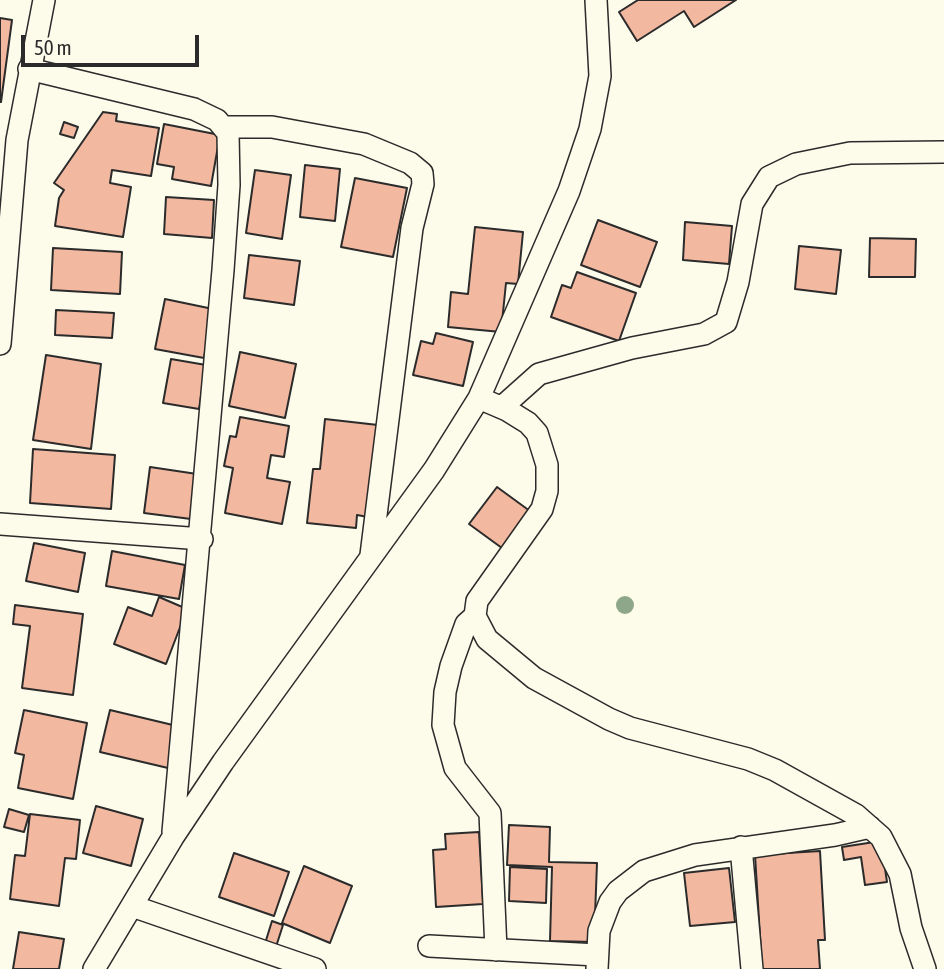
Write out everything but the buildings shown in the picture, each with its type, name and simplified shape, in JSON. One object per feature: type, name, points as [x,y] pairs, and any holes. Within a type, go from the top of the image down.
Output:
[{"type":"street","points":[[0,344],[17,140],[44,0]]},
{"type":"street","points":[[94,969],[173,837],[293,663],[459,434],[479,398],[569,191],[590,130],[600,76],[596,0]]},
{"type":"street","points":[[29,69],[194,109],[225,127],[272,127],[364,144],[410,163],[422,173],[423,184],[412,228],[371,557]]},
{"type":"street","points":[[173,837],[202,539],[229,186],[230,147],[225,127]]},
{"type":"street","points":[[502,407],[539,374],[632,348],[704,334],[726,322],[738,282],[752,204],[769,177],[796,164],[850,153],[944,152]]},
{"type":"street","points":[[479,398],[524,419],[537,433],[547,465],[547,491],[538,517],[477,601],[475,616],[487,639],[534,678],[581,705],[630,728],[736,756],[775,770],[838,803],[870,827],[881,837],[900,874],[911,928],[925,969]]},
{"type":"street","points":[[380,478],[400,518]]},
{"type":"street","points":[[0,524],[202,539]]},
{"type":"street","points":[[475,616],[466,624],[451,666],[445,692],[443,725],[455,768],[489,813],[496,950]]},
{"type":"street","points":[[429,946],[496,950],[597,962],[599,931],[610,902],[632,878],[644,871],[682,858],[741,847],[835,835],[870,827]]},
{"type":"street","points":[[741,847],[752,969]]},
{"type":"street","points":[[132,906],[315,969]]}]
